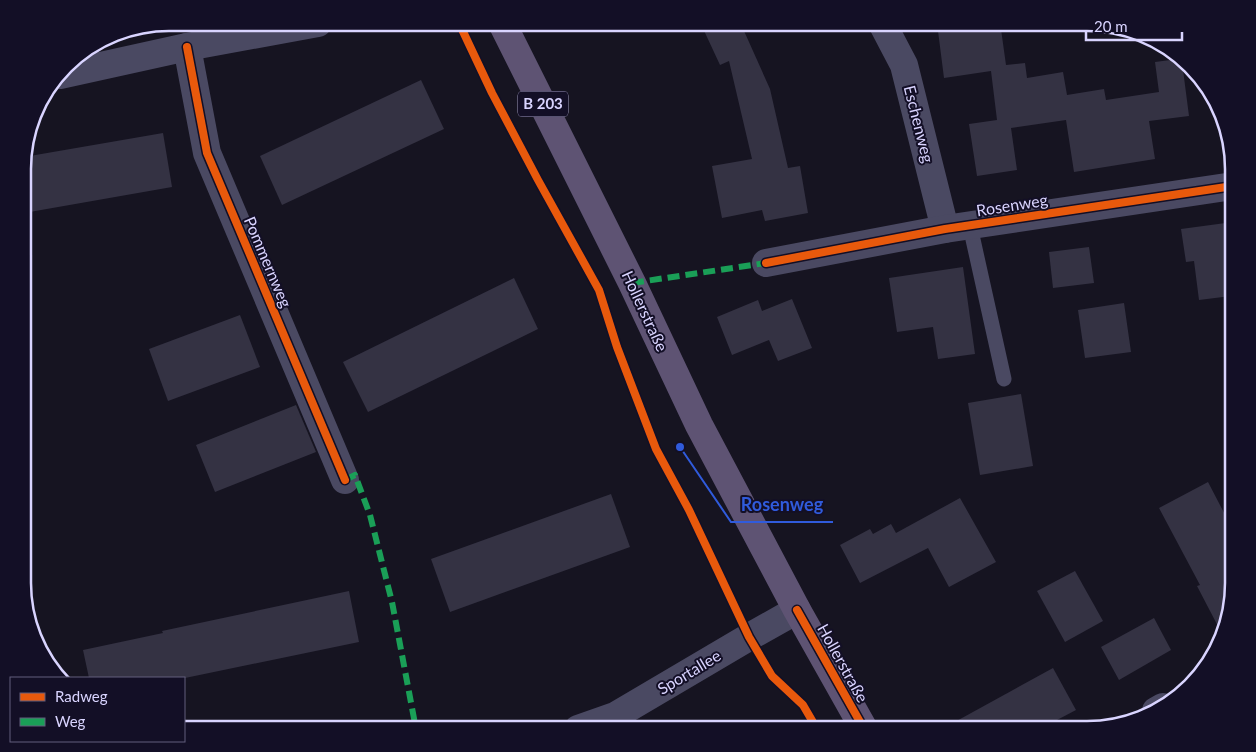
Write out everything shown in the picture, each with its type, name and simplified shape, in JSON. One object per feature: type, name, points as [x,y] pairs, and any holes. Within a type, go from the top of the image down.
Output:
[{"type":"main road","name":"Hollerstraße","points":[[506,31],[632,283],[699,425],[797,610],[859,720]]},
{"type":"street","points":[[70,73],[273,31]]},
{"type":"street","name":"Eschenweg","points":[[887,31],[904,65],[958,228]]},
{"type":"street","name":"Pommernweg","points":[[188,48],[207,153],[345,480]]},
{"type":"street","name":"Rosenweg","points":[[766,263],[958,228],[1224,187]]},
{"type":"street","name":"Sportallee","points":[[602,721],[615,716],[797,610]]},
{"type":"lane","points":[[958,228],[1004,378]]},
{"type":"building","points":[[704,31],[744,31],[770,89],[788,168],[800,166],[808,213],[765,221],[762,210],[722,218],[712,166],[752,159],[729,61],[720,65]]},
{"type":"building","points":[[938,31],[1001,31],[1006,65],[1025,63],[1027,78],[1063,72],[1067,95],[1104,89],[1106,100],[1159,92],[1155,62],[1171,60],[1183,71],[1189,116],[1149,121],[1155,159],[1074,172],[1066,120],[1011,128],[1017,170],[977,176],[969,124],[997,120],[991,71],[944,78]]},
{"type":"building","points":[[421,80],[444,129],[282,205],[260,156]]},
{"type":"building","points":[[163,133],[172,187],[31,212],[32,156]]},
{"type":"building","points":[[1224,223],[1224,297],[1199,300],[1194,261],[1186,262],[1181,229]]},
{"type":"building","points":[[1089,247],[1094,283],[1053,288],[1049,252]]},
{"type":"building","points":[[963,267],[975,354],[938,359],[933,327],[897,332],[889,278]]},
{"type":"building","points":[[514,278],[538,329],[368,412],[343,362]]},
{"type":"building","points":[[792,299],[812,348],[778,361],[769,340],[732,355],[717,317],[758,300],[762,311]]},
{"type":"building","points":[[1124,303],[1131,352],[1085,358],[1078,310]]},
{"type":"building","points":[[240,315],[260,367],[168,401],[149,349]]},
{"type":"building","points":[[1021,394],[1033,466],[980,475],[968,403]]},
{"type":"building","points":[[296,405],[316,452],[215,492],[196,445]]},
{"type":"building","points":[[1208,482],[1224,513],[1224,592],[1218,625],[1197,586],[1200,585],[1159,508]]},
{"type":"building","points":[[611,494],[630,547],[450,612],[431,559]]},
{"type":"building","points":[[960,498],[996,562],[949,587],[928,548],[860,583],[840,545],[870,529],[873,534],[891,524],[896,533]]},
{"type":"building","points":[[1075,571],[1103,621],[1065,642],[1037,591]]},
{"type":"building","points":[[349,591],[359,642],[185,678],[89,677],[83,650],[163,633],[162,631]]},
{"type":"building","points":[[1154,618],[1171,650],[1119,680],[1101,647]]},
{"type":"building","points":[[1053,668],[1076,710],[1057,720],[958,720]]},
{"type":"marked path","points":[[632,283],[766,263]]},
{"type":"marked path","points":[[345,480],[355,475],[370,515],[392,602],[414,721]]},
{"type":"cycle path","points":[[463,31],[492,93],[599,290],[617,347],[656,449],[689,510],[749,637],[772,676],[803,705],[812,720]]},
{"type":"cycle path","points":[[187,47],[207,153],[345,480]]},
{"type":"cycle path","points":[[766,263],[945,229],[1224,187]]},
{"type":"cycle path","points":[[797,610],[859,720]]},
{"type":"place","name":"Rosenweg","points":[[680,447]]}]
